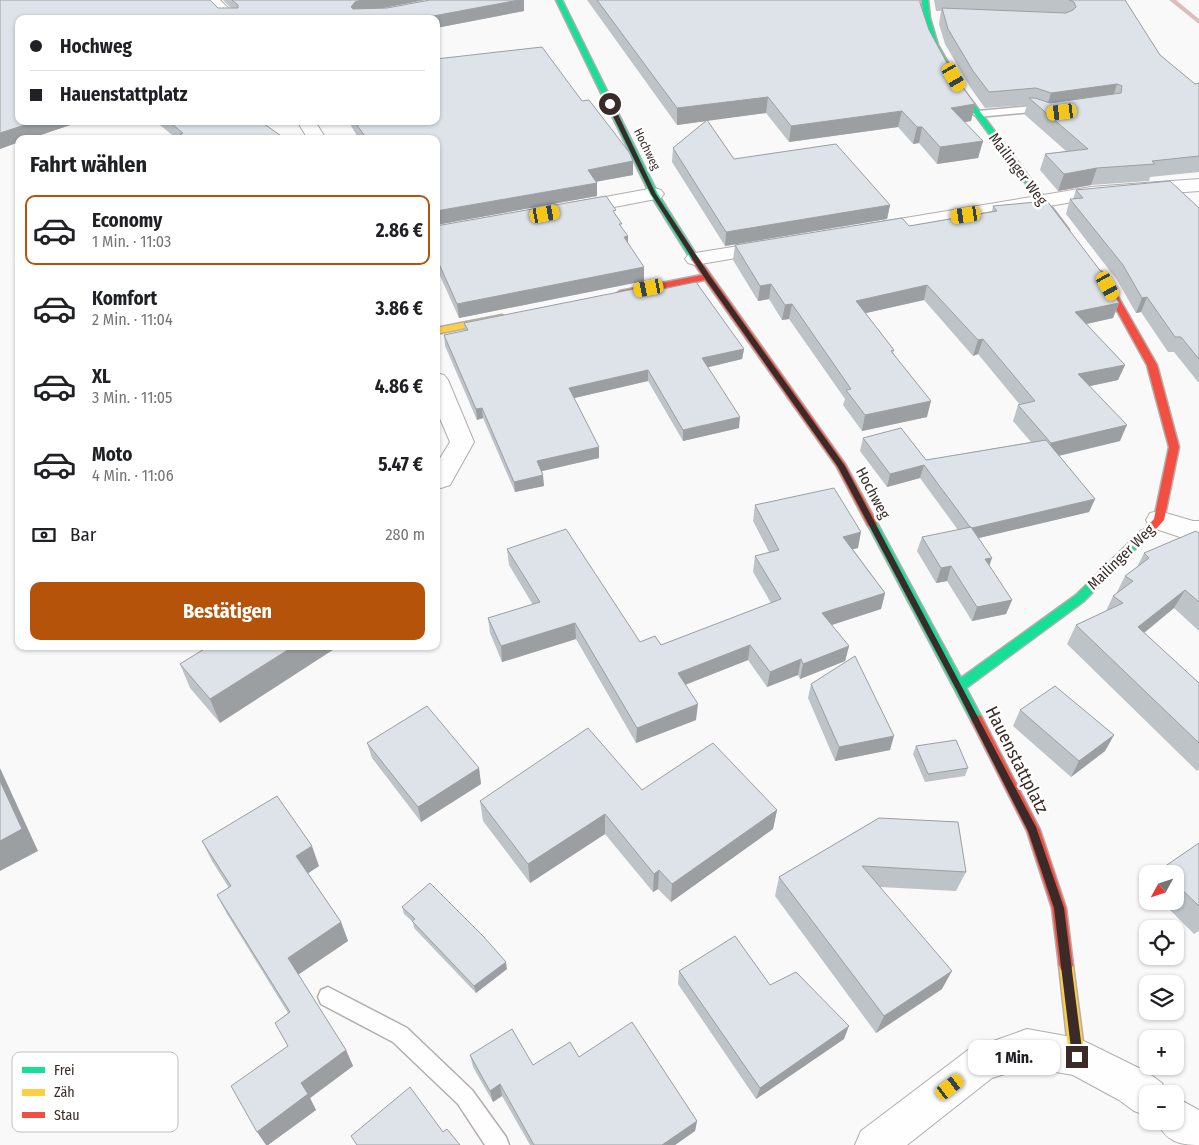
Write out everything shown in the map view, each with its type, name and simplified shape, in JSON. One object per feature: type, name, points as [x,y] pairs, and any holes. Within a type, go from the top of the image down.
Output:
[{"type":"street","points":[[211,0],[227,15]]},
{"type":"street","name":"Hochweg","points":[[559,0],[654,194],[707,277],[841,466],[959,686]]},
{"type":"street","name":"Mailinger Weg","points":[[925,0],[927,18],[935,45],[960,89],[1073,240]]},
{"type":"street","points":[[927,18],[946,18]]},
{"type":"street","points":[[850,234],[1091,193],[1199,185]]},
{"type":"street","points":[[559,211],[654,194]]},
{"type":"street","points":[[695,259],[792,243]]},
{"type":"street","name":"Mailinger Weg","points":[[959,686],[1080,598],[1159,520],[1174,446],[1172,438],[1152,365],[1108,286],[1090,263]]},
{"type":"street","points":[[610,296],[707,277]]},
{"type":"street","points":[[440,330],[514,316]]},
{"type":"street","points":[[440,390],[462,442],[441,479]]},
{"type":"street","points":[[1159,520],[1192,531],[1199,531]]},
{"type":"street","name":"Hauenstattplatz","points":[[959,686],[1033,830],[1059,908],[1077,1057]]},
{"type":"street","points":[[874,1145],[981,1062],[1027,1048],[1077,1057],[1139,1090]]},
{"type":"street","points":[[1184,1123],[1199,1134]]},
{"type":"lane","points":[[978,114],[1032,109],[1045,114],[1055,112]]},
{"type":"lane","points":[[328,997],[400,1035],[465,1096],[498,1145]]},
{"type":"building","points":[[0,0],[210,0],[218,8],[238,8],[238,5],[232,0],[361,0],[355,2],[351,7],[353,9],[387,8],[430,0],[519,0],[438,15],[15,15],[15,125],[25,125],[0,133]]},
{"type":"building","points":[[597,0],[920,0],[929,30],[953,74],[975,104],[951,108],[983,141],[940,147],[922,127],[917,127],[902,111],[791,126],[768,97],[677,108]]},
{"type":"building","points":[[1069,0],[1125,0],[1160,55],[1195,84],[1199,83],[1199,156],[1152,161],[1155,164],[1097,168],[1064,174],[1045,154],[1088,149],[1029,98],[1050,103],[1121,93],[1122,86],[1117,84],[1051,93],[1036,88],[989,92],[973,71],[948,29],[942,8],[1066,13],[1076,7],[1074,2]]},
{"type":"building","points":[[542,47],[582,101],[589,100],[629,152],[633,161],[588,170],[597,183],[440,210],[440,135],[364,135],[357,125],[440,125],[440,59]]},
{"type":"building","points":[[707,120],[734,159],[836,144],[890,205],[726,232],[673,148]]},
{"type":"building","points":[[173,125],[266,125],[280,135],[180,134],[183,133]]},
{"type":"building","points":[[1170,181],[1199,208],[1199,359],[1181,337],[1175,337],[1147,297],[1142,298],[1123,265],[1070,199],[1083,198],[1076,190]]},
{"type":"building","points":[[606,196],[616,210],[613,211],[622,224],[619,224],[628,236],[624,237],[644,267],[457,304],[440,266],[440,225]]},
{"type":"building","points":[[1047,201],[1102,273],[1119,303],[1075,312],[1125,365],[1078,374],[1127,425],[1051,443],[1018,405],[1035,401],[983,339],[978,340],[927,285],[856,301],[894,350],[891,351],[931,401],[865,415],[846,390],[851,389],[792,304],[785,305],[771,284],[760,286],[735,245],[902,218],[909,226],[997,211],[993,206]]},
{"type":"building","points":[[696,282],[744,349],[702,358],[740,417],[683,430],[648,370],[569,388],[599,447],[537,461],[543,475],[514,482],[482,408],[476,409],[444,335],[468,330],[464,323],[654,285],[658,290]]},
{"type":"building","points":[[901,428],[926,460],[1046,440],[1095,499],[972,528],[924,465],[890,474],[863,438]]},
{"type":"building","points":[[834,488],[861,532],[843,537],[885,593],[822,613],[849,646],[803,664],[801,659],[770,672],[750,645],[678,673],[698,704],[637,728],[575,623],[501,646],[488,618],[540,602],[507,549],[566,529],[640,642],[655,636],[661,645],[781,599],[755,556],[779,550],[755,505]]},
{"type":"building","points":[[971,527],[992,558],[985,559],[1012,600],[977,607],[951,566],[941,568],[922,537]]},
{"type":"building","points":[[1196,531],[1199,533],[1199,602],[1185,590],[1138,627],[1199,683],[1199,743],[1076,625],[1123,603],[1113,596],[1133,581],[1125,576],[1149,558],[1144,553]]},
{"type":"building","points":[[203,650],[288,650],[210,699],[180,664]]},
{"type":"building","points":[[855,656],[894,736],[839,747],[811,684]]},
{"type":"building","points":[[1055,686],[1114,735],[1079,761],[1020,710]]},
{"type":"building","points":[[427,706],[479,768],[418,807],[367,743]]},
{"type":"building","points":[[588,728],[642,790],[713,743],[777,810],[672,884],[659,870],[654,874],[605,814],[528,864],[480,801]]},
{"type":"building","points":[[956,740],[968,768],[928,774],[916,746]]},
{"type":"building","points":[[0,781],[22,829],[0,841]]},
{"type":"building","points":[[277,796],[312,846],[296,856],[341,922],[288,958],[346,1050],[301,1083],[308,1094],[257,1132],[231,1086],[288,1046],[275,1023],[290,1012],[217,895],[231,886],[202,841]]},
{"type":"building","points":[[879,818],[958,822],[966,872],[862,866],[952,971],[884,1016],[779,877]]},
{"type":"building","points":[[1199,843],[1199,906],[1184,892],[1184,865],[1167,865]]},
{"type":"building","points":[[430,883],[506,962],[474,986],[412,921],[415,919],[402,907]]},
{"type":"building","points":[[735,936],[770,985],[796,972],[849,1026],[760,1088],[679,971]]},
{"type":"building","points":[[632,1022],[697,1121],[662,1145],[534,1145],[500,1084],[490,1091],[470,1055],[512,1029],[533,1065],[570,1042],[579,1057]]},
{"type":"building","points":[[410,1087],[443,1132],[447,1129],[460,1145],[357,1145],[351,1136]]},
{"type":"waterway","points":[[1172,0],[1199,22]]},
{"type":"traffic: fast","points":[[559,0],[654,194],[695,259]]},
{"type":"traffic: fast","points":[[925,0],[927,18],[935,45],[960,89],[1066,232]]},
{"type":"traffic: fast","points":[[872,523],[977,720]]},
{"type":"traffic: fast","points":[[959,686],[1080,598],[1145,534]]},
{"type":"traffic: slow","points":[[440,330],[502,318]]},
{"type":"traffic: slow","points":[[1066,965],[1077,1057]]},
{"type":"traffic: jam","points":[[695,259],[841,466],[872,523]]},
{"type":"traffic: jam","points":[[1099,274],[1108,286],[1152,365],[1174,447],[1159,520],[1145,534]]},
{"type":"traffic: jam","points":[[620,294],[707,277]]},
{"type":"traffic: jam","points":[[977,720],[1033,830],[1059,908],[1066,965]]},
{"type":"route","points":[[610,104],[654,194],[707,277],[780,377],[841,466],[959,686],[1033,830],[1059,908],[1077,1057]]}]
